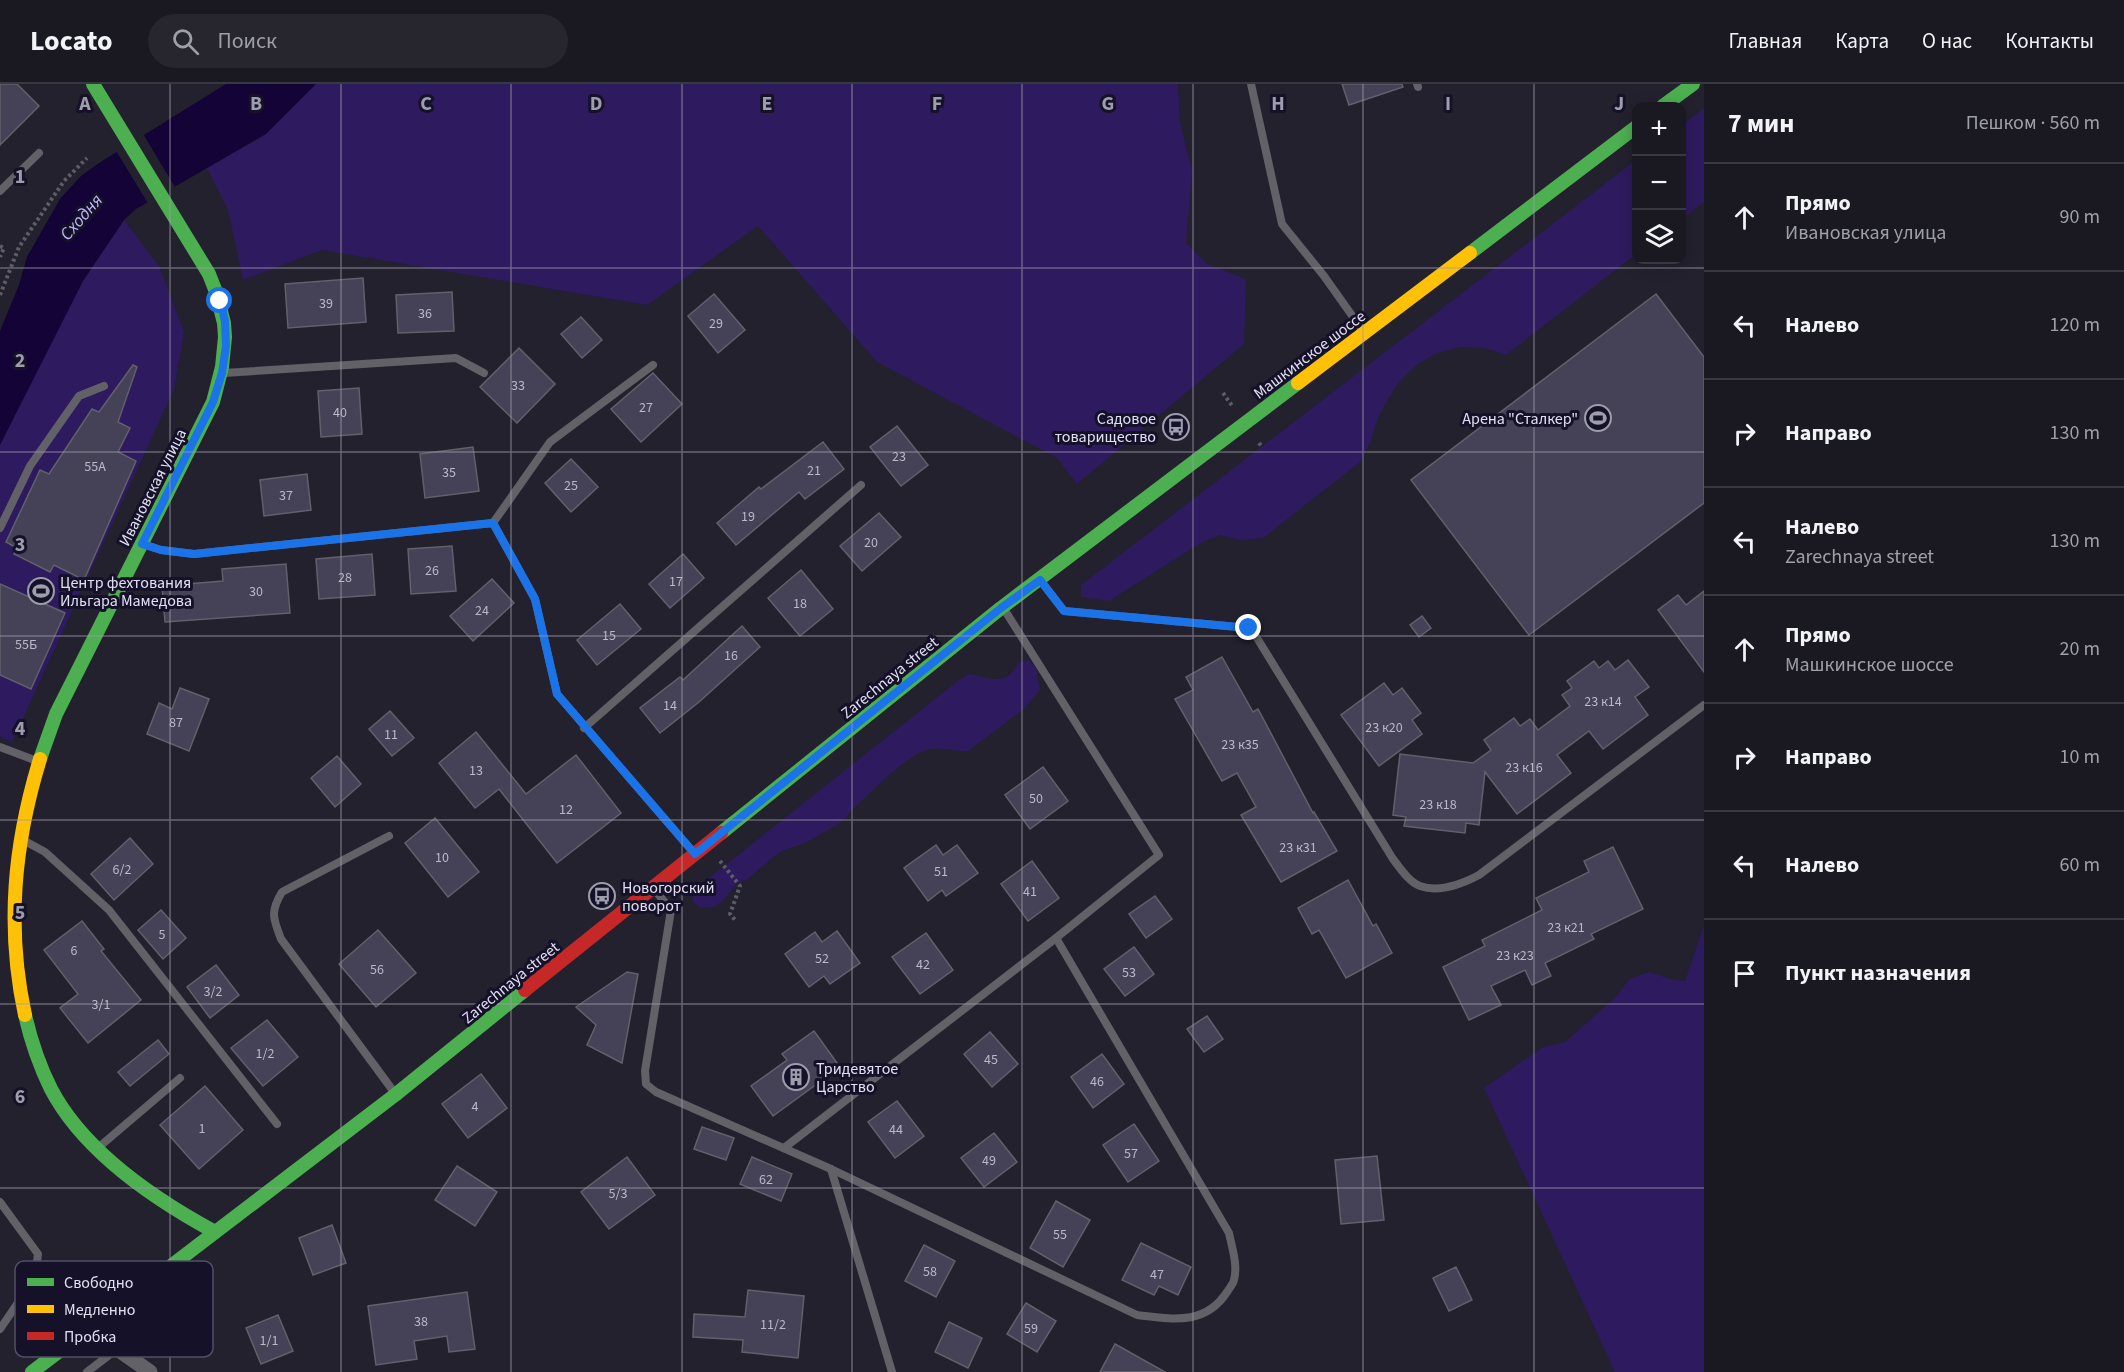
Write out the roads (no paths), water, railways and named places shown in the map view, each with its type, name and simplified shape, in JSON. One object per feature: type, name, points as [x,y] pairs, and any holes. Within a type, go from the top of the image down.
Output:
[{"type":"main road","name":"Ивановская улица","points":[[93,84],[209,273],[225,321],[226,346],[222,373],[213,402],[56,714],[38,761],[19,838],[15,879],[15,922],[20,990],[28,1033],[37,1062],[51,1090],[74,1122],[98,1148],[148,1193],[215,1233]]},
{"type":"main road","points":[[1669,102],[1693,84]]},
{"type":"main road","name":"Машкинское шоссе","points":[[1002,608],[1632,130]]},
{"type":"main road","name":"Zarechnaya street","points":[[178,1261],[396,1095],[1002,608]]},
{"type":"main road","name":"Zarechnaya street","points":[[32,1372],[52,1357]]},
{"type":"street","points":[[128,1357],[150,1372]]},
{"type":"lane","points":[[1251,84],[1282,224],[1324,276],[1365,333]]},
{"type":"lane","points":[[0,191],[39,153]]},
{"type":"lane","points":[[222,373],[456,358],[484,373]]},
{"type":"lane","points":[[142,544],[161,550],[194,554],[493,523],[550,442],[653,365]]},
{"type":"lane","points":[[0,528],[30,466],[79,396],[104,386]]},
{"type":"lane","points":[[584,728],[861,485]]},
{"type":"lane","points":[[493,523],[535,599],[557,694],[695,854]]},
{"type":"lane","points":[[1040,580],[1064,611],[1249,628],[1393,860],[1419,886],[1437,888],[1461,885],[1479,874],[1704,705]]},
{"type":"lane","points":[[784,1148],[1056,939],[1159,855],[1002,608]]},
{"type":"lane","points":[[0,747],[38,761]]},
{"type":"lane","points":[[389,836],[282,892],[273,906],[275,923],[281,939],[396,1095]]},
{"type":"lane","points":[[19,838],[45,852],[109,910],[277,1124]]},
{"type":"lane","points":[[654,888],[671,910],[645,1071],[646,1084],[656,1092],[831,1169],[1137,1315],[1175,1319],[1204,1314],[1218,1305],[1234,1281],[1235,1263],[1229,1233],[1056,939]]},
{"type":"lane","points":[[98,1148],[180,1078]]},
{"type":"lane","points":[[831,1169],[892,1372]]},
{"type":"lane","points":[[0,1202],[38,1254],[37,1261]]},
{"type":"lane","points":[[0,1329],[15,1307]]},
{"type":"lane","points":[[87,1372],[107,1357]]},
{"type":"water","name":"Сходня","points":[[226,84],[316,84],[266,134],[136,209],[124,220],[83,281],[0,445],[0,331],[19,285],[27,257],[60,199],[81,176],[99,163]]},
{"type":"place","name":"Арена \"Сталкер\"","points":[[1598,418]]},
{"type":"place","name":"Садовое товарищество","points":[[1176,427]]},
{"type":"place","name":"Центр фехтования Ильгара Мамедова","points":[[41,591]]},
{"type":"place","name":"Новогорский поворот","points":[[602,896]]},
{"type":"place","name":"Тридевятое Царство","points":[[796,1077]]}]
